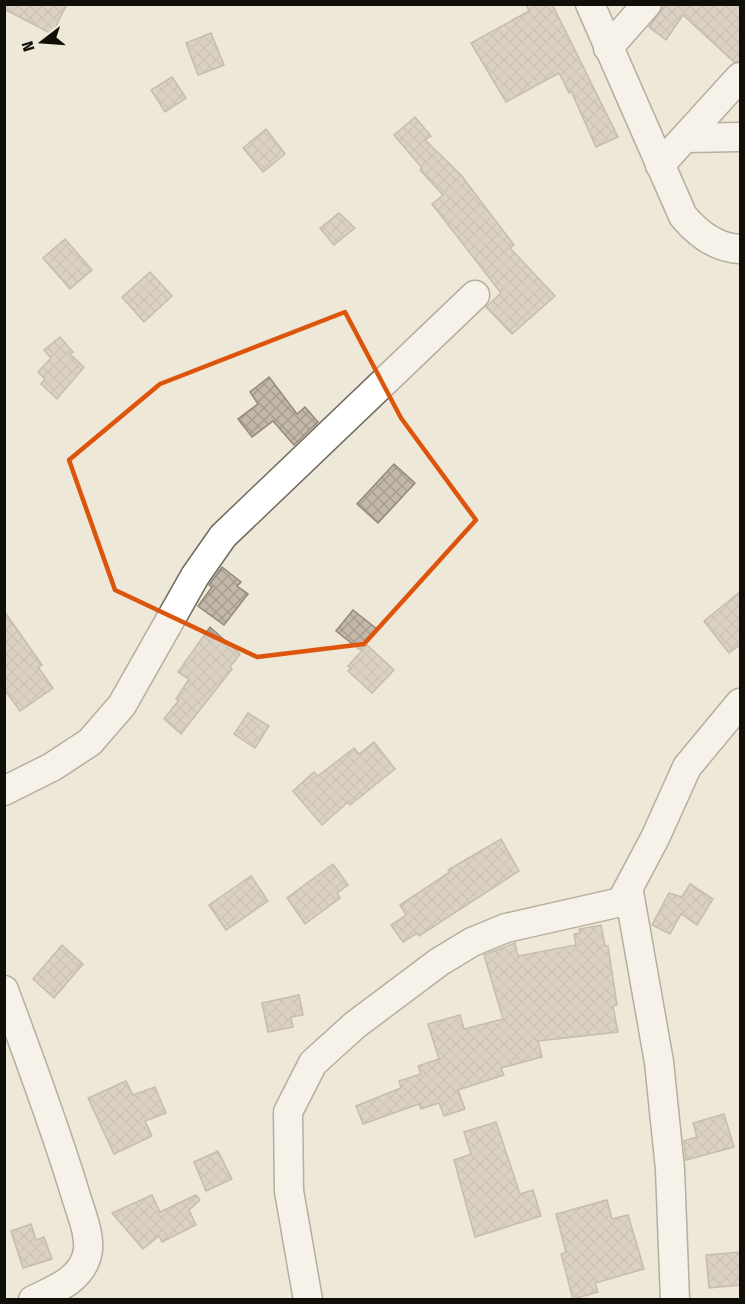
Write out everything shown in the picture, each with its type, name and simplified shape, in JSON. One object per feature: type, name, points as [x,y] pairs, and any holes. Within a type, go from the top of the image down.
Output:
[{"type":"street","points":[[590,4],[683,216],[697,233],[729,249],[741,249]]},
{"type":"street","points":[[608,48],[647,4]]},
{"type":"street","points":[[660,165],[741,77]]},
{"type":"street","points":[[685,138],[741,136]]},
{"type":"street","points":[[4,791],[52,767],[90,742],[122,705],[195,576],[223,536],[475,295]]},
{"type":"street","points":[[308,1299],[289,1191],[288,1112],[313,1063],[355,1025],[439,962],[472,942],[506,928],[621,902],[629,892],[687,767],[741,703]]},
{"type":"street","points":[[629,892],[660,1074],[670,1169],[675,1299]]},
{"type":"street","points":[[4,990],[55,1127],[85,1229],[88,1253],[79,1273],[60,1287],[33,1299]]},
{"type":"highlighted area","points":[[345,312],[401,418],[476,520],[364,644],[257,657],[115,590],[69,460],[160,384]]},
{"type":"building","points":[[4,4],[67,4],[52,34],[4,9]]},
{"type":"building","points":[[526,4],[552,4],[618,137],[596,147],[571,91],[569,93],[559,73],[506,102],[471,43],[529,11]]},
{"type":"building","points":[[666,4],[741,4],[741,61],[734,62],[683,15],[666,40],[649,27]]},
{"type":"building","points":[[211,33],[224,65],[198,75],[186,43]]},
{"type":"building","points":[[172,77],[186,98],[165,112],[151,90]]},
{"type":"building","points":[[415,117],[431,136],[425,140],[461,175],[514,245],[510,248],[555,296],[512,334],[486,307],[501,293],[432,204],[443,195],[420,170],[422,168],[394,135]]},
{"type":"building","points":[[266,129],[285,154],[263,172],[243,148]]},
{"type":"building","points":[[339,213],[355,228],[334,245],[320,228]]},
{"type":"building","points":[[65,239],[92,270],[70,289],[43,258]]},
{"type":"building","points":[[150,272],[172,296],[144,322],[122,297]]},
{"type":"building","points":[[60,337],[73,352],[70,354],[84,367],[57,399],[41,384],[45,379],[38,372],[51,358],[44,350]]},
{"type":"building","points":[[269,377],[297,414],[305,407],[318,422],[294,445],[273,421],[252,437],[238,419],[258,404],[250,392]]},
{"type":"building","points":[[394,464],[415,483],[378,523],[357,504]]},
{"type":"building","points":[[222,567],[241,582],[237,586],[248,594],[224,625],[198,606],[212,587],[209,585]]},
{"type":"building","points":[[741,591],[741,644],[729,653],[704,621]]},
{"type":"building","points":[[353,610],[377,629],[360,650],[336,631]]},
{"type":"building","points":[[4,611],[42,665],[38,667],[53,688],[20,711],[4,689]]},
{"type":"building","points":[[210,627],[240,654],[230,667],[232,669],[181,734],[164,719],[179,700],[176,699],[189,679],[178,672]]},
{"type":"building","points":[[367,645],[394,670],[372,693],[348,671],[351,668],[348,666]]},
{"type":"building","points":[[248,713],[269,726],[255,748],[234,734]]},
{"type":"building","points":[[374,742],[395,769],[350,805],[348,802],[322,825],[293,791],[314,772],[318,776],[354,748],[359,754]]},
{"type":"building","points":[[501,839],[519,871],[419,936],[417,933],[403,942],[391,925],[406,915],[400,905],[450,872],[448,870]]},
{"type":"building","points":[[333,864],[348,885],[337,893],[340,898],[305,924],[287,898]]},
{"type":"building","points":[[251,876],[268,901],[226,930],[209,905]]},
{"type":"building","points":[[690,884],[713,899],[697,925],[681,914],[670,934],[652,925],[669,893],[682,897]]},
{"type":"building","points":[[601,925],[605,946],[608,946],[617,1005],[613,1006],[618,1032],[538,1041],[542,1057],[501,1068],[504,1075],[458,1090],[465,1109],[444,1116],[439,1103],[421,1109],[419,1104],[363,1124],[356,1106],[401,1088],[399,1081],[421,1074],[418,1066],[439,1059],[428,1024],[460,1015],[464,1029],[503,1019],[484,955],[515,943],[518,956],[576,945],[574,934],[580,933],[579,929]]},
{"type":"building","points":[[62,945],[83,964],[54,998],[33,979]]},
{"type":"building","points":[[299,995],[303,1015],[291,1017],[293,1027],[268,1032],[262,1003]]},
{"type":"building","points":[[126,1081],[133,1095],[155,1087],[166,1113],[145,1121],[152,1136],[114,1154],[88,1098]]},
{"type":"building","points":[[724,1114],[734,1147],[686,1160],[684,1141],[697,1137],[693,1123]]},
{"type":"building","points":[[496,1122],[520,1194],[533,1190],[541,1216],[475,1237],[454,1160],[471,1154],[464,1132]]},
{"type":"building","points":[[218,1151],[232,1179],[206,1191],[194,1162]]},
{"type":"building","points":[[152,1195],[160,1212],[196,1195],[200,1200],[189,1210],[196,1225],[162,1242],[159,1236],[143,1249],[112,1213]]},
{"type":"building","points":[[607,1200],[612,1219],[628,1215],[644,1269],[595,1283],[598,1292],[573,1299],[561,1254],[566,1252],[556,1214]]},
{"type":"building","points":[[31,1224],[36,1240],[44,1237],[52,1259],[23,1268],[11,1231]]},
{"type":"building","points":[[741,1252],[741,1285],[709,1288],[706,1255]]}]
